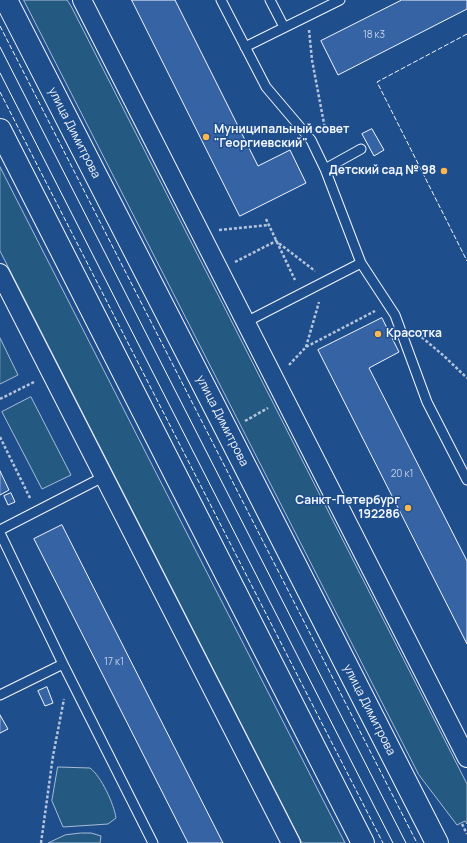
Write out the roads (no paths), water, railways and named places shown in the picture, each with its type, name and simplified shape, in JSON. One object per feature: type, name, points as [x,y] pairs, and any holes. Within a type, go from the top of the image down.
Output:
[{"type":"street","name":"улица Димитрова","points":[[6,0],[227,430],[436,843]]},
{"type":"street","points":[[82,0],[467,758]]},
{"type":"street","points":[[0,130],[363,843]]},
{"type":"street","points":[[0,273],[291,843]]},
{"type":"lane","points":[[221,0],[266,87],[311,140],[325,169],[361,263],[395,315],[426,402],[467,479]]},
{"type":"lane","points":[[270,0],[284,27]]},
{"type":"lane","points":[[245,47],[340,0]]},
{"type":"lane","points":[[325,169],[361,149]]},
{"type":"lane","points":[[246,322],[361,263]]},
{"type":"lane","points":[[104,476],[0,532],[63,664],[153,843]]},
{"type":"lane","points":[[0,695],[63,664]]},
{"type":"tram line","points":[[0,47],[406,843]]},
{"type":"tram line","points":[[0,73],[393,843]]},
{"type":"place","name":"Муниципальный совет \"Георгиевский\"","points":[[206,137]]},
{"type":"place","name":"Детский сад № 98","points":[[444,171]]},
{"type":"place","name":"Красотка","points":[[378,334]]},
{"type":"place","name":"Санкт-Петербург 192286","points":[[408,508]]}]
